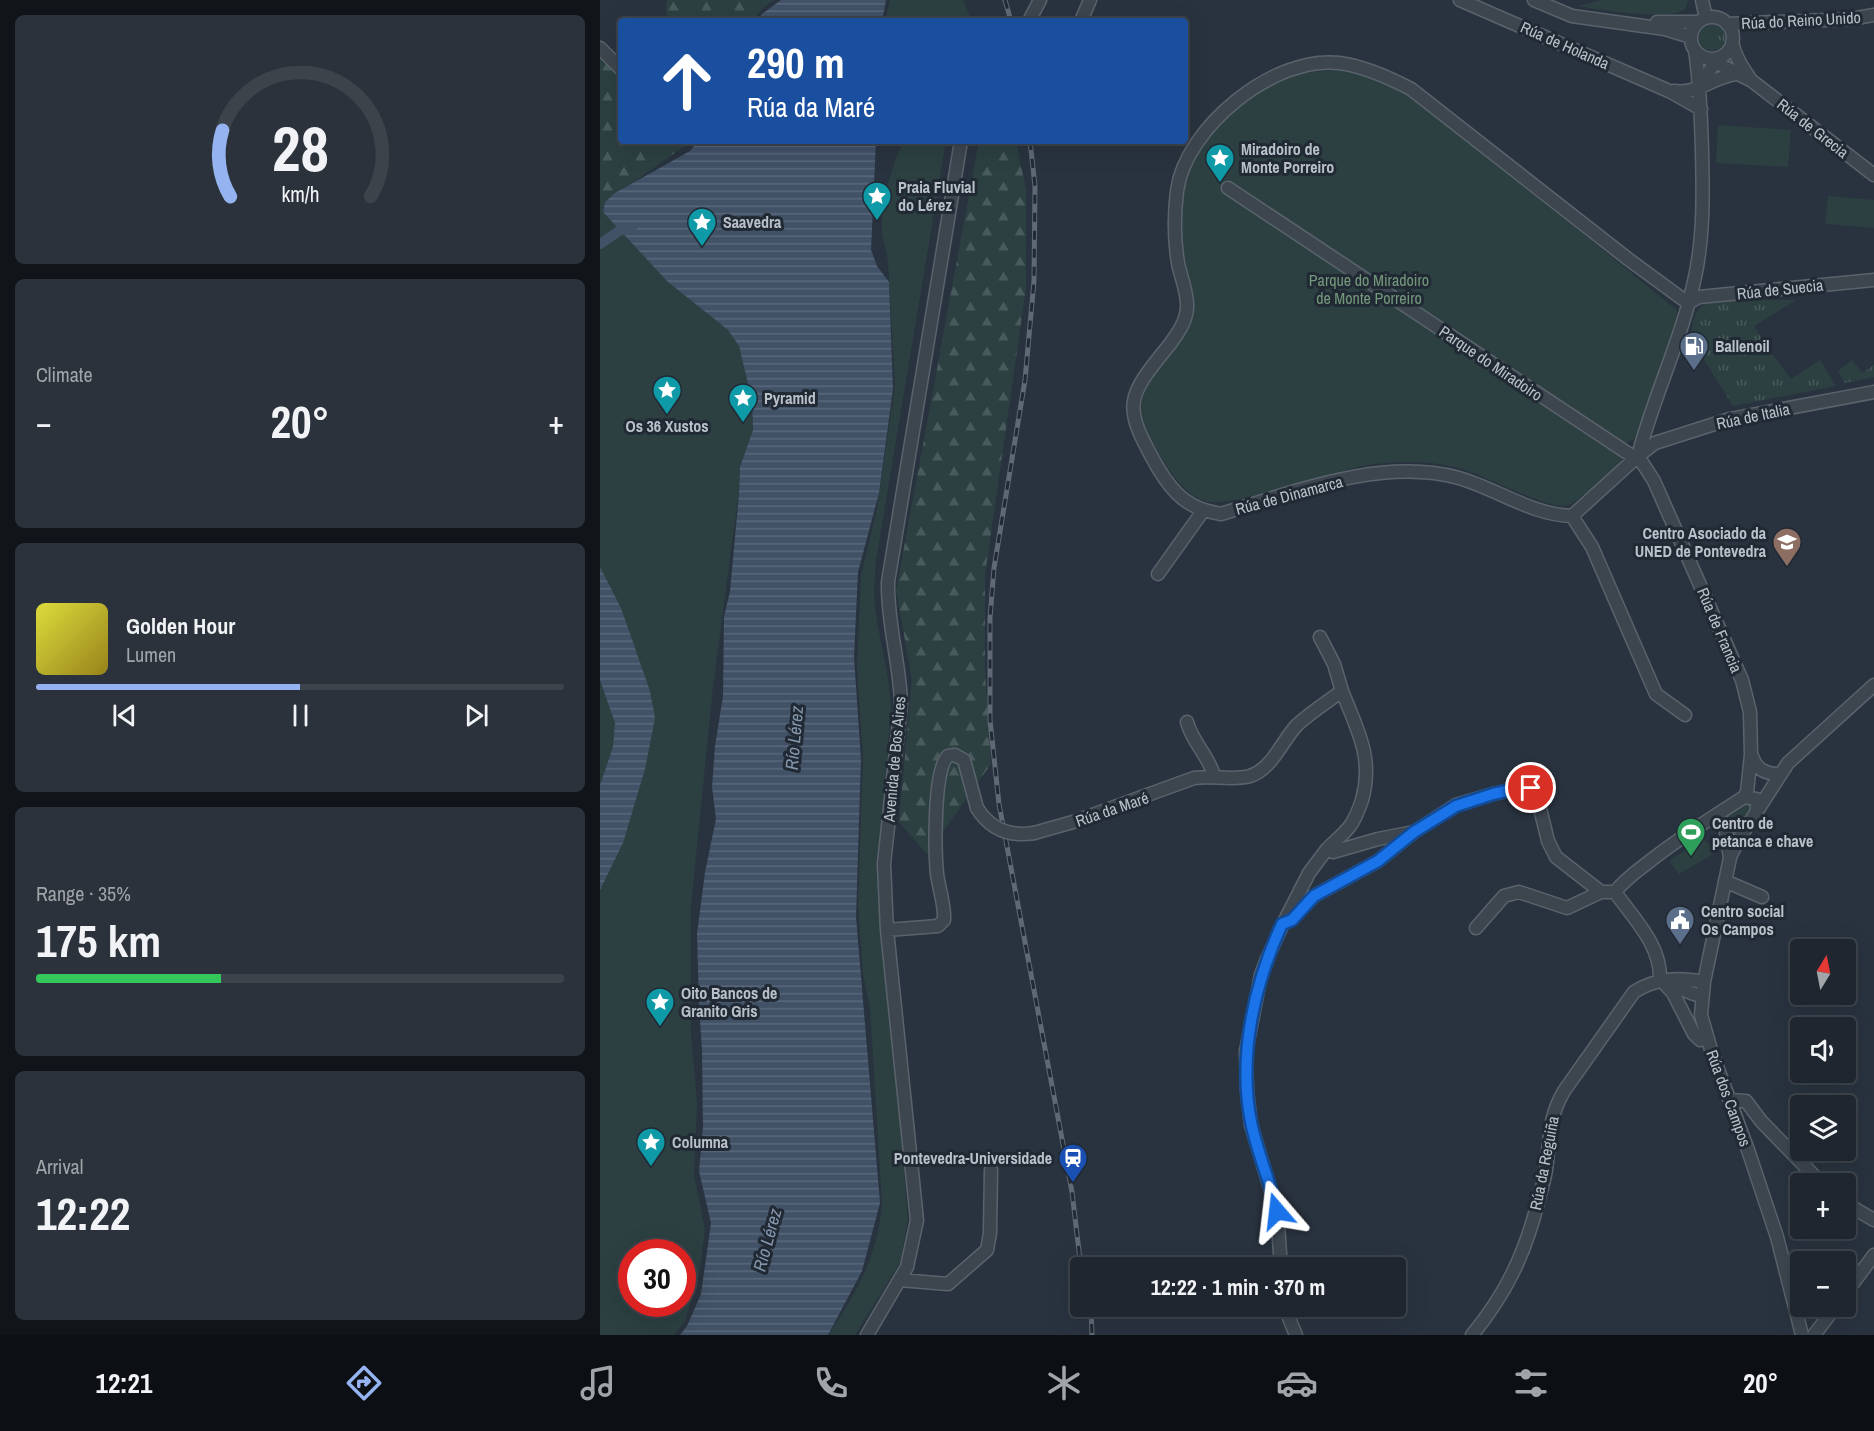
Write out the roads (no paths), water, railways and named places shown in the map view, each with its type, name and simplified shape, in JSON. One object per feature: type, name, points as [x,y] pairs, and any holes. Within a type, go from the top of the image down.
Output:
[{"type":"street","points":[[1031,18],[1040,0]]},
{"type":"street","points":[[1082,18],[1090,0]]},
{"type":"street","name":"Rúa de Holanda","points":[[1461,0],[1669,91],[1701,109]]},
{"type":"street","points":[[1534,0],[1572,16],[1665,29],[1691,37]]},
{"type":"street","points":[[1685,715],[1656,694],[1592,547],[1572,516],[1636,457],[1675,349],[1695,277],[1703,224],[1700,87],[1691,37],[1695,26],[1702,20],[1702,0]]},
{"type":"street","name":"Rúa do Reino Unido","points":[[1727,24],[1851,19],[1874,15]]},
{"type":"street","points":[[1611,23],[1717,18],[1727,24],[1733,36],[1726,53],[1714,59],[1703,57],[1695,50]]},
{"type":"street","name":"Rúa de Grecia","points":[[1732,42],[1734,51],[1752,81]]},
{"type":"street","points":[[600,48],[618,66]]},
{"type":"street","points":[[1700,87],[1714,59]]},
{"type":"street","name":"Rúa de Grecia","points":[[1714,59],[1719,64],[1752,81],[1874,174]]},
{"type":"street","points":[[1158,574],[1203,511],[1187,503],[1164,478],[1139,434],[1134,421],[1133,403],[1144,376],[1179,333],[1185,318],[1187,305],[1174,232],[1177,190],[1182,169],[1195,145],[1214,120],[1248,90],[1283,73],[1314,64],[1338,62],[1387,77],[1411,89],[1628,259],[1688,303]]},
{"type":"street","points":[[1669,91],[1682,88],[1698,72]]},
{"type":"street","points":[[1669,91],[1682,93],[1718,78],[1737,74]]},
{"type":"street","name":"Avenida de Bos Aires","points":[[867,1335],[907,1267],[917,1220],[887,930],[884,864],[901,704],[900,678],[888,604],[888,572],[960,144]]},
{"type":"street","name":"Parque do Miradoiro","points":[[1228,189],[1636,457]]},
{"type":"street","name":"Rúa de Suecia","points":[[1688,303],[1699,297],[1874,280]]},
{"type":"street","name":"Rúa de Italia","points":[[1636,457],[1655,443],[1730,419],[1874,392]]},
{"type":"street","name":"Rúa de Francia","points":[[1636,457],[1654,481],[1742,680],[1750,712],[1751,755],[1747,792],[1744,797]]},
{"type":"street","name":"Rúa de Dinamarca","points":[[1203,511],[1221,514],[1325,484],[1391,471],[1425,472],[1458,478],[1536,509],[1559,516],[1572,516]]},
{"type":"street","points":[[1280,1257],[1277,1211],[1251,1125],[1247,1099],[1246,1062],[1258,986],[1282,924],[1309,873],[1356,817],[1364,793],[1366,776],[1362,741],[1334,664],[1320,637]]},
{"type":"street","points":[[1723,811],[1721,824],[1726,832],[1734,834],[1745,830],[1793,757],[1874,685]]},
{"type":"street","name":"Rúa da Maré","points":[[887,930],[939,926],[944,920],[935,837],[941,768],[948,756],[955,754],[964,760],[976,808],[985,820],[1002,831],[1021,835],[1034,833],[1152,795],[1186,780],[1214,776],[1239,777],[1258,772],[1302,720],[1342,691]]},
{"type":"street","points":[[1187,722],[1214,776]]},
{"type":"street","points":[[1751,755],[1758,769],[1780,775]]},
{"type":"street","points":[[1282,924],[1292,920],[1314,896],[1378,861],[1414,832],[1456,806],[1524,787],[1536,792],[1548,841],[1556,857],[1601,892]]},
{"type":"street","points":[[1615,892],[1624,881],[1666,848],[1744,797],[1756,799],[1757,810]]},
{"type":"street","name":"Rúa dos Campos","points":[[1745,830],[1730,858],[1701,996],[1701,1015],[1777,1238],[1802,1335]]},
{"type":"street","points":[[1327,849],[1333,852],[1378,839],[1414,832]]},
{"type":"street","name":"Rúa dos Campos","points":[[1726,832],[1730,858]]},
{"type":"street","points":[[1725,881],[1762,897]]},
{"type":"street","points":[[1476,928],[1504,896],[1519,892],[1567,908],[1601,892],[1615,892]]},
{"type":"street","points":[[1615,892],[1648,937],[1656,955],[1660,979],[1673,993],[1694,1034],[1700,1040],[1707,1038]]},
{"type":"street","points":[[1660,979],[1704,982]]},
{"type":"street","points":[[1660,979],[1701,996]]},
{"type":"street","name":"Rúa da Reguiña","points":[[1472,1335],[1488,1315],[1514,1273],[1529,1235],[1545,1172],[1550,1123],[1557,1104],[1603,1032],[1634,992],[1660,979]]},
{"type":"street","points":[[1730,1100],[1746,1101],[1761,1121],[1811,1173]]},
{"type":"street","points":[[900,1280],[948,1284],[987,1250],[990,1233],[991,1170]]},
{"type":"street","points":[[1856,1209],[1874,1220]]},
{"type":"street","points":[[1856,1279],[1874,1255]]},
{"type":"street","points":[[1289,1317],[1296,1335]]},
{"type":"street","points":[[1814,1335],[1828,1317]]},
{"type":"water","points":[[781,0],[886,0],[883,18],[759,18]]},
{"type":"water","name":"Río Lérez","points":[[696,144],[876,144],[871,250],[877,266],[889,282],[893,389],[879,493],[858,572],[854,657],[861,760],[856,917],[880,1203],[862,1271],[828,1335],[680,1335],[691,1317],[696,1317],[696,1305],[701,1294],[711,1223],[699,1171],[703,1127],[697,934],[705,872],[716,819],[712,787],[715,746],[723,696],[724,617],[730,591],[740,467],[753,430],[752,401],[739,346],[728,330],[668,282],[603,212],[605,202],[615,193],[690,151]]},
{"type":"water","points":[[600,567],[621,608],[650,691],[655,718],[645,769],[623,843],[600,890],[600,785],[613,747],[615,723],[600,680]]},
{"type":"waterway","points":[[600,244],[619,231],[632,228]]},
{"type":"railway","points":[[1005,0],[1010,18]]},
{"type":"railway","points":[[1030,144],[1035,186],[1034,281],[1025,380],[994,568],[990,618],[990,720],[999,804],[1072,1192],[1080,1257]]},
{"type":"railway","points":[[1091,1317],[1092,1335]]},
{"type":"place","name":"Miradoiro de Monte Porreiro","points":[[1220,184]]},
{"type":"place","name":"Praia Fluvial do Lérez","points":[[877,222]]},
{"type":"place","name":"Saavedra","points":[[702,248]]},
{"type":"place","name":"Ballenoil","points":[[1694,372]]},
{"type":"place","name":"Os 36 Xustos","points":[[667,416]]},
{"type":"place","name":"Pyramid","points":[[743,424]]},
{"type":"place","name":"Centro Asociado da UNED de Pontevedra","points":[[1787,568]]},
{"type":"place","name":"Centro de petanca e chave","points":[[1691,858]]},
{"type":"place","name":"Centro social Os Campos","points":[[1680,946]]},
{"type":"place","name":"Oito Bancos de Granito Gris","points":[[660,1028]]},
{"type":"place","name":"Columna","points":[[651,1168]]},
{"type":"place","name":"Pontevedra-Universidade","points":[[1073,1184]]},
{"type":"park label","name":"Parque do Miradoiro de Monte Porreiro","points":[[1369,289]]}]
